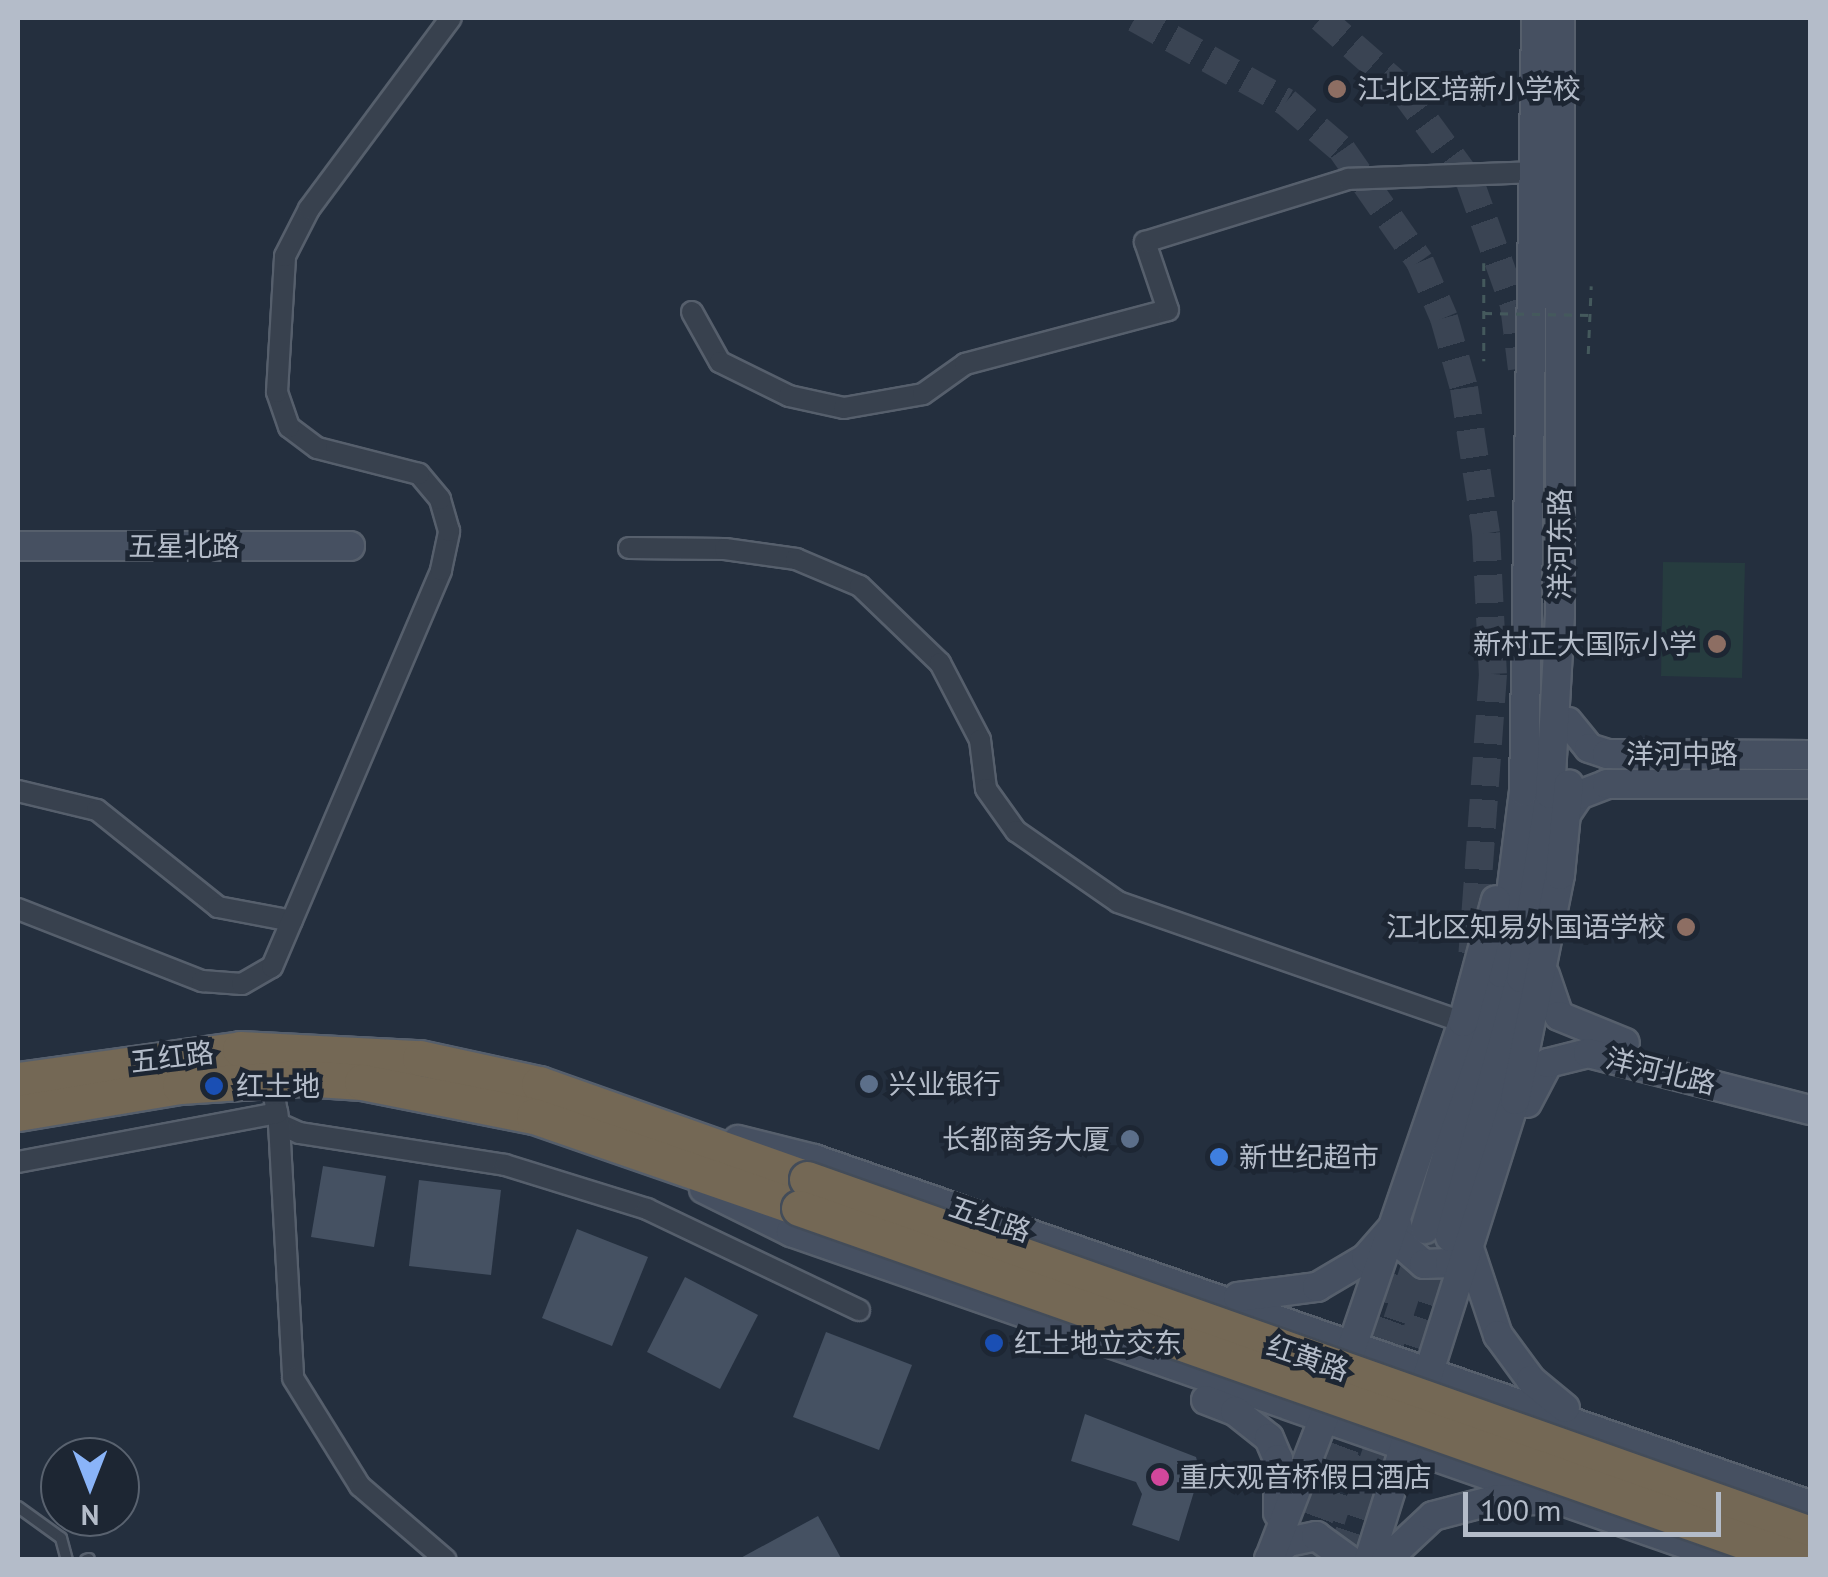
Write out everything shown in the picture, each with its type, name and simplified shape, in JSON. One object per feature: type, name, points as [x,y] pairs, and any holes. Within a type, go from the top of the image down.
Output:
[{"type":"highway","name":"五红路","points":[[18,1080],[176,1056],[299,1048],[480,1069],[616,1127],[803,1194]]},
{"type":"highway","name":"五红路","points":[[18,1113],[446,1095],[616,1127]]},
{"type":"highway","name":"红黄路","points":[[803,1194],[1810,1534]]},
{"type":"highway","name":"红黄路","points":[[803,1194],[1798,1560]]},
{"type":"main road","name":"洋河东路","points":[[1435,1234],[1501,973],[1524,792],[1536,18]]},
{"type":"main road","name":"洋河东路","points":[[1435,1234],[1495,1092],[1540,876],[1560,615],[1560,18]]},
{"type":"main road","name":"五星北路","points":[[18,546],[350,546]]},
{"type":"main road","points":[[1187,1374],[1205,1365],[1222,1342],[1222,1312],[1214,1296],[1264,1298],[1316,1287],[1366,1258],[1435,1234],[1482,1205],[1516,1100],[1545,962],[1567,813],[1568,722],[1560,615]]},
{"type":"main road","name":"洋河中路","points":[[1568,722],[1588,748],[1607,754],[1810,755]]},
{"type":"main road","name":"洋河中路","points":[[1567,813],[1579,796],[1607,784],[1810,784]]},
{"type":"main road","points":[[1369,1560],[1430,1369],[1435,1234],[1463,1022],[1524,792]]},
{"type":"main road","name":"洋河北路","points":[[1545,962],[1551,1004],[1573,1026],[1810,1090]]},
{"type":"main road","name":"洋河北路","points":[[1482,1205],[1536,1076],[1564,1056],[1588,1053],[1810,1110]]},
{"type":"main road","name":"五红路","points":[[616,1127],[814,1158],[1580,1421],[1810,1505]]},
{"type":"main road","name":"五红路","points":[[616,1127],[791,1232],[1187,1374],[1732,1560]]},
{"type":"main road","points":[[1269,1559],[1354,1344],[1435,1234]]},
{"type":"main road","points":[[1435,1234],[1505,1347],[1531,1380],[1580,1421]]},
{"type":"main road","points":[[1075,1334],[1158,1383],[1256,1424],[1278,1459],[1280,1484],[1269,1559]]},
{"type":"main road","points":[[1565,1500],[1538,1483],[1528,1468],[1530,1449],[1552,1424],[1580,1421]]},
{"type":"main road","points":[[1386,1560],[1433,1516],[1464,1504],[1565,1500]]},
{"type":"main road","points":[[1269,1559],[1288,1542],[1316,1536],[1350,1560]]},
{"type":"street","points":[[18,909],[202,982],[228,985],[265,976],[292,921],[442,570],[449,532],[440,499],[419,474],[317,448],[288,427],[278,392],[284,256],[309,209],[451,18]]},
{"type":"street","points":[[692,312],[720,362],[789,396],[844,408],[923,394],[964,364],[1168,310],[1145,242],[1348,179],[1534,172]]},
{"type":"street","points":[[629,548],[725,549],[796,559],[860,586],[940,663],[980,740],[986,788],[1016,831],[1118,902],[1463,1022]]},
{"type":"street","points":[[18,791],[98,810],[218,907],[292,921]]},
{"type":"street","points":[[18,1162],[276,1105]]},
{"type":"street","points":[[276,1105],[299,1133],[505,1165],[646,1209],[859,1310]]},
{"type":"street","points":[[276,1105],[293,1378],[360,1486],[446,1560]]},
{"type":"lane","points":[[18,1507],[61,1538],[67,1560]]},
{"type":"path","points":[[1484,263],[1484,362]]},
{"type":"path","points":[[1588,354],[1591,286]]},
{"type":"path","points":[[1484,313],[1590,315]]},
{"type":"green space","points":[[1663,562],[1745,563],[1742,678],[1661,676]]},
{"type":"building","points":[[323,1166],[386,1176],[374,1247],[311,1237]]},
{"type":"building","points":[[419,1180],[501,1190],[491,1275],[409,1266]]},
{"type":"building","points":[[577,1229],[648,1257],[612,1346],[542,1318]]},
{"type":"building","points":[[685,1277],[758,1315],[720,1389],[647,1352]]},
{"type":"building","points":[[826,1332],[912,1365],[879,1450],[793,1417]]},
{"type":"building","name":"重庆观音桥假日酒店","points":[[1085,1414],[1196,1457],[1200,1472],[1179,1541],[1132,1525],[1142,1494],[1136,1482],[1071,1461]]},
{"type":"building","points":[[818,1516],[842,1560],[737,1560]]},
{"type":"tunnel","points":[[1135,18],[1286,102],[1342,150],[1420,262],[1444,318],[1464,388],[1486,533],[1493,674],[1472,957]]},
{"type":"tunnel","points":[[1321,18],[1402,89],[1470,182],[1514,305],[1522,369]]},
{"type":"tunnel","points":[[1536,777],[1544,673],[1539,511]]},
{"type":"tunnel","points":[[1318,1560],[1435,1207]]},
{"type":"tunnel","points":[[1303,1560],[1424,1231]]},
{"type":"tunnel","points":[[1341,1560],[1449,1240]]},
{"type":"place","name":"江北区培新小学校","points":[[1337,89]]},
{"type":"place","name":"新村正大国际小学","points":[[1717,644]]},
{"type":"place","name":"江北区知易外国语学校","points":[[1686,927]]},
{"type":"place","name":"兴业银行","points":[[869,1084]]},
{"type":"place","name":"红土地","points":[[214,1086]]},
{"type":"place","name":"长都商务大厦","points":[[1130,1139]]},
{"type":"place","name":"新世纪超市","points":[[1219,1157]]},
{"type":"place","name":"红土地立交东","points":[[994,1343]]},
{"type":"place","name":"重庆观音桥假日酒店","points":[[1160,1477]]}]
